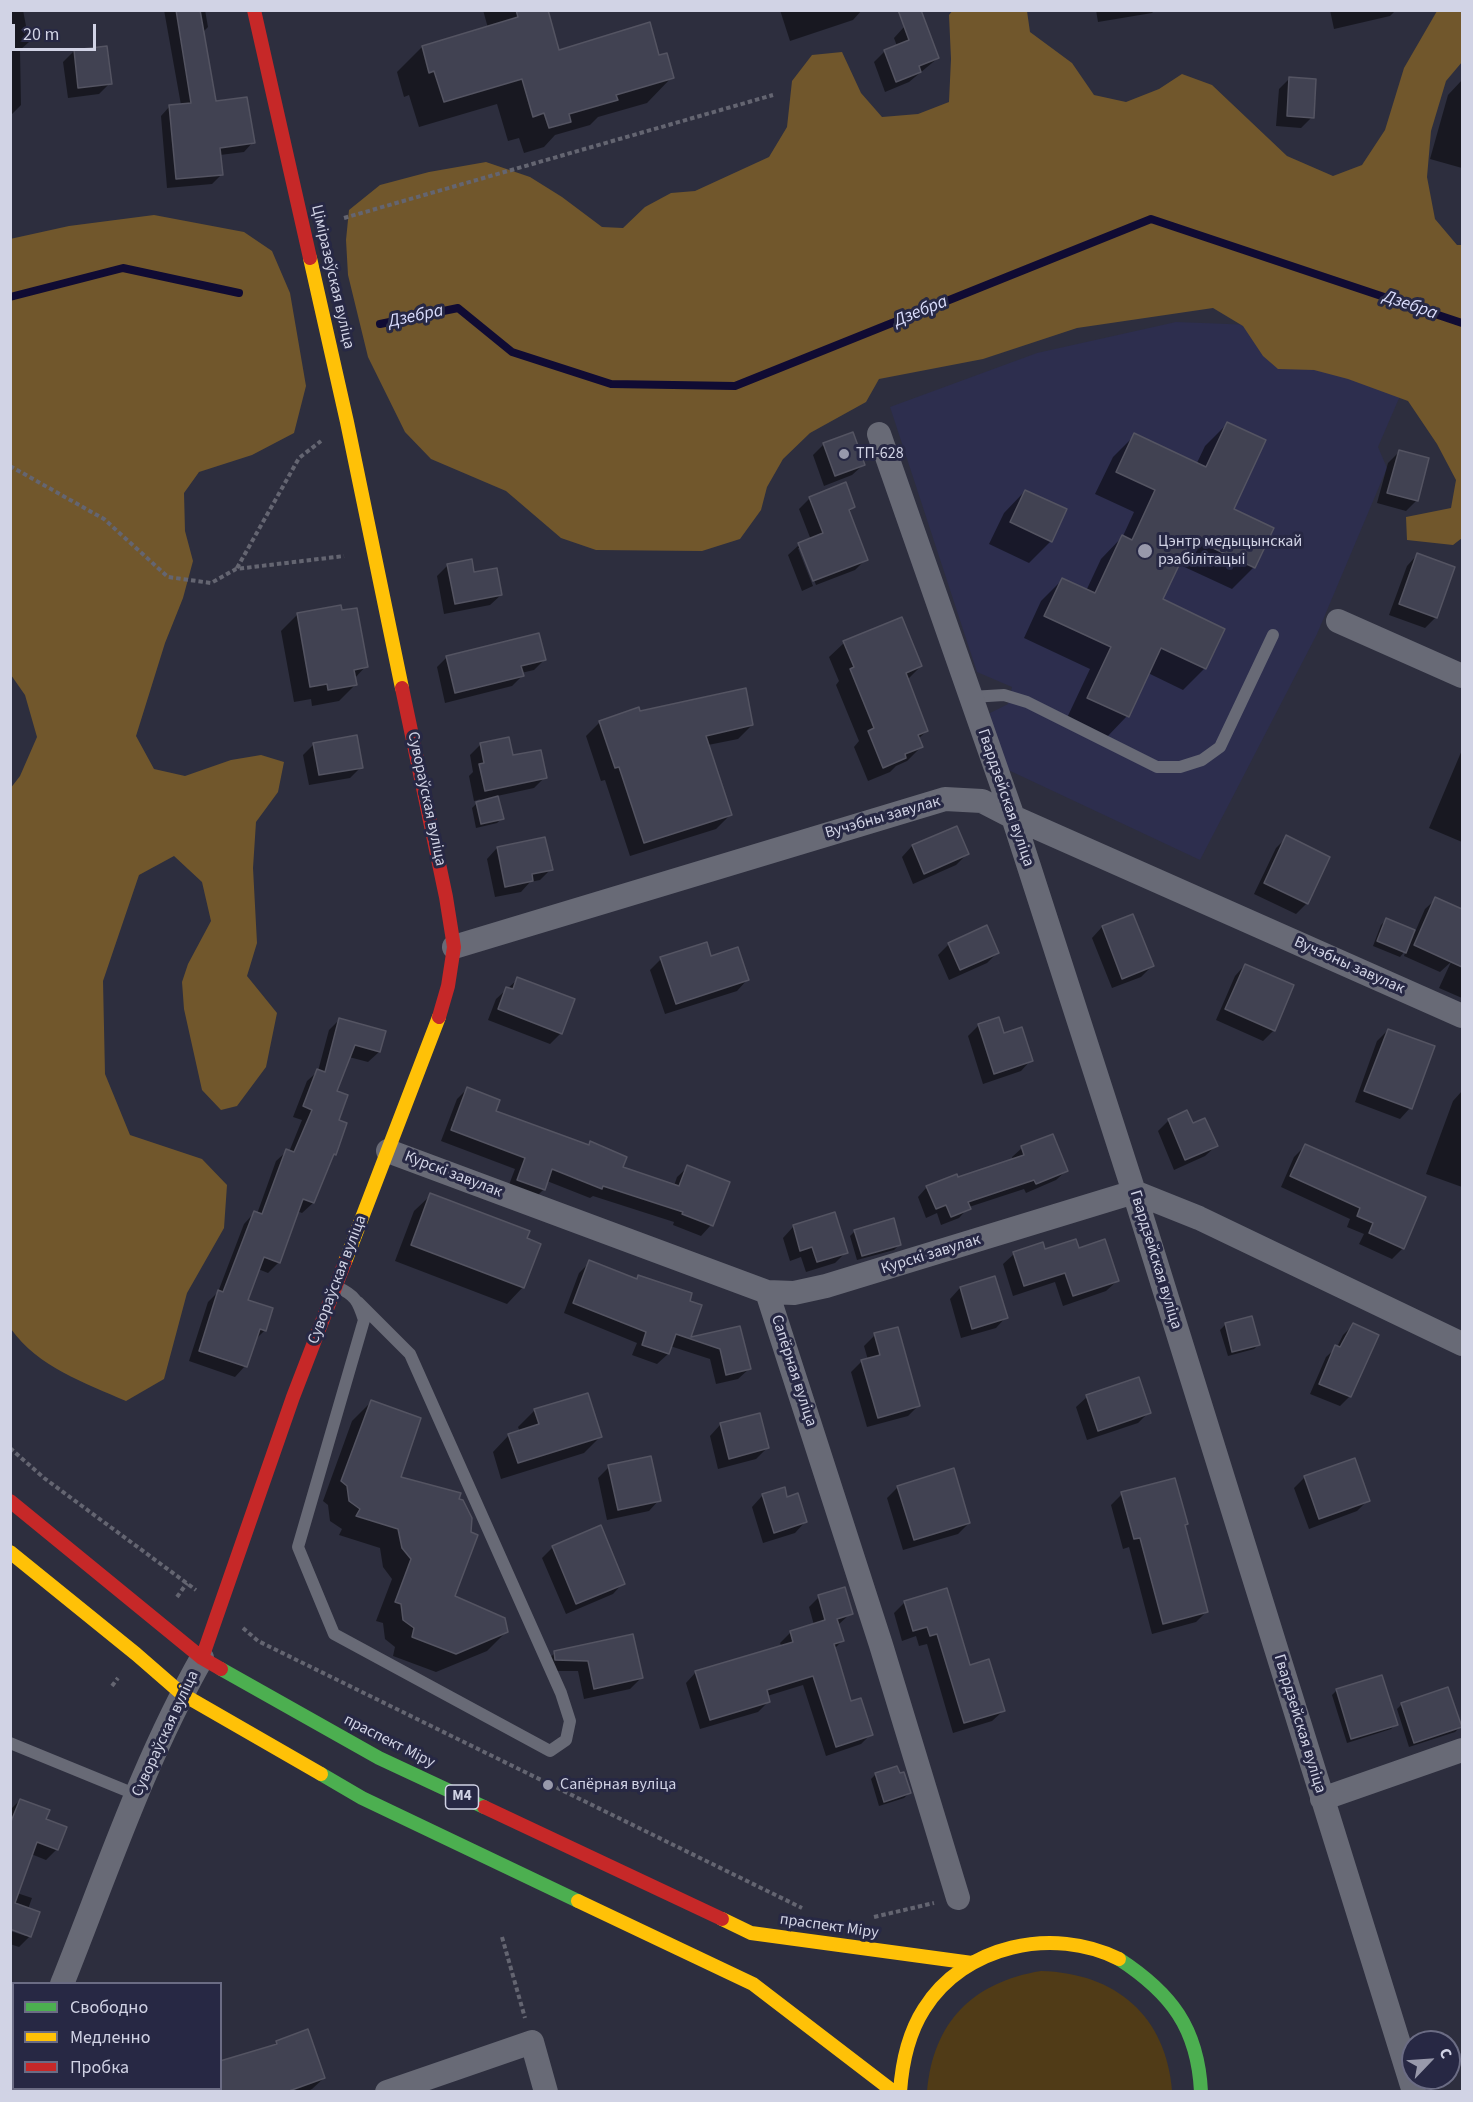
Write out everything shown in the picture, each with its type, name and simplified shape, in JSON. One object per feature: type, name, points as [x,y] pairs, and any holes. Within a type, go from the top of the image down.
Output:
[{"type":"main road","name":"Ціміразеўская вуліца","points":[[254,10],[375,552]]},
{"type":"main road","name":"Сувораўская вуліца","points":[[202,1658],[293,1397],[435,1031],[448,986],[454,947],[446,897],[375,552]]},
{"type":"main road","name":"праспект Міру","points":[[10,1501],[202,1658],[379,1758],[751,1933],[972,1963]]},
{"type":"main road","points":[[10,1552],[182,1694],[362,1798],[753,1984],[894,2091]]},
{"type":"main road","points":[[900,2091],[901,2070],[907,2044],[918,2020],[945,1985],[972,1963],[995,1952],[1020,1944],[1046,1941],[1090,1947],[1122,1960],[1144,1974],[1163,1992],[1179,2013],[1191,2037],[1202,2090]]},
{"type":"street","name":"Гвардзейская вуліца","points":[[879,434],[1013,817],[1134,1192],[1414,2091]]},
{"type":"street","points":[[1338,621],[1462,676]]},
{"type":"street","name":"Вучэбны завулак","points":[[454,947],[945,799],[982,801],[1013,817],[1462,1016]]},
{"type":"street","name":"Курскі завулак","points":[[388,1150],[767,1292],[794,1293],[826,1286],[1134,1192]]},
{"type":"street","points":[[1134,1192],[1200,1218],[1462,1344]]},
{"type":"street","name":"Сапёрная вуліца","points":[[767,1292],[881,1645],[958,1898]]},
{"type":"street","name":"Сувораўская вуліца","points":[[62,1982],[137,1795],[182,1694],[202,1658]]},
{"type":"street","points":[[1322,1799],[1462,1750]]},
{"type":"street","points":[[387,2091],[532,2042],[546,2091]]},
{"type":"lane","points":[[971,697],[1004,695],[1027,702],[1157,767],[1180,767],[1202,760],[1220,747],[1273,635]]},
{"type":"lane","points":[[336,1286],[349,1292],[410,1354],[561,1693],[570,1721],[566,1740],[550,1751],[334,1634],[298,1547],[360,1338],[364,1320],[358,1302]]},
{"type":"lane","points":[[10,1743],[137,1795]]},
{"type":"path","points":[[344,218],[772,95]]},
{"type":"path","points":[[236,569],[299,458],[347,423]]},
{"type":"path","points":[[10,466],[104,519],[168,577],[211,583],[236,569],[375,552]]},
{"type":"path","points":[[10,1448],[44,1478],[187,1583],[258,1641],[806,1909]]},
{"type":"path","points":[[177,1597],[187,1583]]},
{"type":"path","points":[[871,1918],[958,1898]]},
{"type":"path","points":[[502,1937],[532,2042]]},
{"type":"shaded area","points":[[953,10],[1027,11],[1030,32],[1072,63],[1094,95],[1126,102],[1159,89],[1182,74],[1212,85],[1287,156],[1333,176],[1362,165],[1385,130],[1404,68],[1437,11],[1462,11],[1462,62],[1446,81],[1431,131],[1427,177],[1435,219],[1457,245],[1462,245],[1462,538],[1453,545],[1407,540],[1406,517],[1451,508],[1456,480],[1437,444],[1408,401],[1348,379],[1314,370],[1278,369],[1263,356],[1243,326],[1213,308],[1077,328],[983,359],[879,379],[866,402],[810,433],[783,459],[767,487],[761,510],[740,539],[702,551],[596,550],[561,538],[506,491],[431,459],[405,432],[368,357],[348,275],[346,240],[349,210],[380,185],[429,172],[486,162],[530,177],[562,197],[602,227],[623,228],[645,207],[671,193],[695,191],[769,157],[787,127],[792,81],[812,55],[842,52],[861,93],[882,117],[918,114],[949,102],[951,59],[949,15]]},
{"type":"shaded area","points":[[154,215],[244,232],[272,251],[290,293],[306,386],[294,433],[252,455],[199,472],[184,493],[185,531],[193,561],[183,598],[165,643],[136,736],[154,769],[185,776],[231,760],[261,755],[284,762],[278,792],[256,822],[253,868],[257,943],[247,976],[277,1013],[266,1067],[237,1106],[221,1110],[202,1090],[184,1009],[182,982],[188,964],[211,921],[202,882],[174,856],[139,875],[103,981],[105,1074],[130,1135],[202,1159],[227,1185],[224,1228],[187,1293],[164,1379],[126,1401],[48,1364],[22,1342],[11,1329],[10,789],[20,776],[37,737],[25,695],[11,675],[10,239],[69,226]]},
{"type":"shaded area","name":"Цэнтр медыцынскай рэабілітацыі","points":[[1176,322],[1307,327],[1409,375],[1378,447],[1387,468],[1317,634],[1200,860],[1004,768],[992,737],[990,713],[1008,704],[1012,687],[977,672],[890,407],[1037,353]]},
{"type":"shaded area","points":[[1041,1971],[1092,1980],[1114,1990],[1132,2004],[1148,2021],[1160,2041],[1168,2064],[1172,2091],[927,2091],[931,2066],[938,2045],[948,2026],[961,2009],[995,1985],[1017,1976]]},
{"type":"building","points":[[176,10],[200,10],[216,101],[247,97],[255,143],[220,148],[223,175],[176,179],[169,105],[191,103]]},
{"type":"building","points":[[516,10],[548,10],[559,50],[650,22],[659,55],[667,53],[674,78],[616,95],[618,100],[569,114],[571,122],[549,128],[544,113],[533,117],[522,79],[444,102],[434,71],[429,73],[422,46],[518,17]]},
{"type":"building","points":[[898,10],[921,10],[939,58],[919,66],[921,72],[896,82],[884,50],[909,40]]},
{"type":"building","points":[[107,46],[112,84],[78,88],[74,50]]},
{"type":"building","points":[[1289,77],[1316,79],[1314,118],[1287,116]]},
{"type":"building","points":[[1227,422],[1266,440],[1234,509],[1274,528],[1255,568],[1192,538],[1163,599],[1225,629],[1206,669],[1161,648],[1129,717],[1087,698],[1111,647],[1044,616],[1062,578],[1095,593],[1122,535],[1132,540],[1155,490],[1116,472],[1134,433],[1206,467]]},
{"type":"building","name":"ТП-628","points":[[853,432],[865,465],[835,476],[823,443]]},
{"type":"building","points":[[1399,450],[1429,458],[1418,501],[1387,493]]},
{"type":"building","points":[[846,482],[855,507],[849,510],[868,560],[813,581],[798,543],[823,533],[809,497]]},
{"type":"building","points":[[1025,490],[1067,509],[1052,542],[1010,522]]},
{"type":"building","points":[[1417,553],[1455,567],[1437,618],[1399,604]]},
{"type":"building","points":[[472,559],[474,572],[497,568],[502,595],[455,604],[447,564]]},
{"type":"building","points":[[341,605],[342,610],[357,608],[368,667],[354,670],[357,685],[328,690],[327,684],[310,687],[297,613]]},
{"type":"building","points":[[902,617],[922,666],[906,673],[928,731],[918,735],[923,747],[905,754],[906,758],[883,768],[868,731],[874,728],[850,669],[854,667],[843,641]]},
{"type":"building","points":[[539,633],[546,660],[521,666],[524,676],[455,693],[446,656]]},
{"type":"building","points":[[746,688],[753,725],[706,736],[732,815],[644,843],[619,767],[615,768],[599,721],[639,707],[640,711]]},
{"type":"building","points":[[357,735],[363,768],[319,775],[313,743]]},
{"type":"building","points":[[509,737],[513,755],[541,750],[547,778],[485,791],[479,764],[484,763],[480,743]]},
{"type":"building","points":[[498,796],[504,819],[481,824],[476,802]]},
{"type":"building","points":[[957,826],[969,854],[924,874],[912,845]]},
{"type":"building","points":[[1286,835],[1330,857],[1308,904],[1264,883]]},
{"type":"building","points":[[545,837],[553,870],[532,874],[533,881],[505,887],[497,847]]},
{"type":"building","points":[[1435,897],[1462,909],[1462,967],[1414,945]]},
{"type":"building","points":[[1133,914],[1154,966],[1122,979],[1102,926]]},
{"type":"building","points":[[1386,918],[1415,930],[1406,953],[1377,941]]},
{"type":"building","points":[[987,925],[999,953],[960,970],[948,943]]},
{"type":"building","points":[[707,942],[711,956],[738,947],[749,980],[676,1004],[660,957]]},
{"type":"building","points":[[1245,964],[1294,985],[1275,1031],[1225,1009]]},
{"type":"building","points":[[517,977],[575,999],[562,1034],[498,1009],[506,987],[513,989]]},
{"type":"building","points":[[999,1017],[1004,1033],[1022,1027],[1033,1061],[994,1074],[978,1024]]},
{"type":"building","points":[[339,1018],[386,1031],[380,1052],[355,1045],[337,1091],[348,1095],[339,1120],[347,1123],[336,1155],[334,1154],[314,1203],[303,1199],[280,1263],[264,1257],[248,1300],[273,1308],[266,1331],[260,1329],[247,1367],[199,1351],[218,1290],[223,1292],[254,1211],[262,1214],[286,1149],[294,1152],[312,1110],[303,1106],[317,1069],[325,1072]]},
{"type":"building","points":[[1388,1029],[1435,1046],[1412,1109],[1364,1091]]},
{"type":"building","points":[[467,1087],[500,1100],[496,1111],[589,1145],[590,1141],[627,1157],[623,1167],[679,1186],[687,1165],[730,1182],[713,1226],[682,1214],[683,1212],[603,1186],[602,1189],[552,1169],[545,1190],[517,1180],[525,1158],[451,1130]]},
{"type":"building","points":[[1187,1110],[1193,1123],[1205,1118],[1218,1146],[1185,1160],[1168,1119]]},
{"type":"building","points":[[1053,1134],[1068,1171],[1036,1184],[1034,1180],[968,1202],[971,1209],[951,1217],[946,1205],[936,1209],[926,1186],[957,1174],[958,1177],[1024,1155],[1021,1146]]},
{"type":"building","points":[[1305,1144],[1426,1197],[1404,1249],[1369,1233],[1373,1223],[1357,1216],[1360,1208],[1290,1176]]},
{"type":"building","points":[[430,1193],[530,1231],[527,1238],[541,1244],[524,1288],[411,1245]]},
{"type":"building","points":[[835,1212],[848,1253],[817,1262],[812,1247],[800,1251],[793,1225]]},
{"type":"building","points":[[894,1218],[901,1245],[862,1256],[854,1230]]},
{"type":"building","points":[[1076,1239],[1079,1248],[1105,1239],[1119,1281],[1073,1296],[1065,1273],[1024,1286],[1013,1252],[1043,1242],[1045,1249]]},
{"type":"building","points":[[589,1260],[637,1279],[638,1275],[692,1293],[690,1301],[702,1305],[691,1337],[740,1326],[751,1369],[726,1375],[720,1349],[676,1334],[669,1354],[642,1345],[646,1332],[573,1303]]},
{"type":"building","points":[[995,1276],[1008,1318],[972,1329],[960,1287]]},
{"type":"building","points":[[1252,1316],[1260,1345],[1232,1352],[1225,1323]]},
{"type":"building","points":[[1353,1323],[1379,1335],[1351,1397],[1319,1384],[1335,1345],[1340,1347]]},
{"type":"building","points":[[898,1327],[920,1406],[878,1418],[861,1360],[880,1355],[874,1333]]},
{"type":"building","points":[[1139,1377],[1151,1413],[1098,1431],[1086,1395]]},
{"type":"building","points":[[588,1393],[602,1437],[518,1463],[508,1434],[539,1424],[534,1409]]},
{"type":"building","points":[[371,1400],[421,1418],[401,1477],[461,1493],[459,1499],[463,1500],[472,1518],[471,1532],[478,1535],[455,1596],[505,1618],[508,1632],[456,1654],[412,1637],[414,1628],[403,1620],[401,1604],[395,1602],[411,1559],[402,1548],[398,1529],[356,1516],[360,1509],[349,1501],[347,1486],[341,1481]]},
{"type":"building","points":[[760,1413],[769,1448],[729,1459],[720,1423]]},
{"type":"building","points":[[651,1456],[661,1501],[618,1510],[608,1465]]},
{"type":"building","points":[[1355,1458],[1370,1501],[1319,1519],[1304,1476]]},
{"type":"building","points":[[954,1468],[970,1523],[914,1540],[897,1486]]},
{"type":"building","points":[[1175,1478],[1208,1612],[1163,1624],[1140,1538],[1134,1539],[1121,1492]]},
{"type":"building","points":[[785,1487],[787,1497],[798,1493],[807,1522],[774,1533],[762,1494]]},
{"type":"building","points":[[601,1525],[625,1584],[576,1604],[552,1546]]},
{"type":"building","points":[[845,1587],[853,1614],[837,1619],[844,1641],[834,1644],[851,1701],[861,1698],[873,1735],[836,1747],[813,1676],[767,1690],[770,1702],[710,1720],[695,1671],[793,1642],[790,1631],[825,1620],[818,1595]]},
{"type":"building","points":[[947,1588],[970,1665],[989,1659],[1005,1711],[964,1723],[937,1634],[930,1636],[927,1627],[913,1631],[904,1601]]},
{"type":"building","points":[[633,1634],[643,1678],[594,1689],[588,1661],[555,1660],[554,1651]]},
{"type":"building","points":[[1382,1675],[1398,1725],[1351,1739],[1336,1689]]},
{"type":"building","points":[[1448,1687],[1462,1727],[1414,1743],[1401,1703]]},
{"type":"building","points":[[897,1766],[900,1773],[904,1772],[911,1793],[884,1802],[875,1773]]},
{"type":"building","points":[[20,1799],[50,1810],[46,1819],[67,1827],[58,1850],[37,1842],[15,1903],[40,1912],[31,1937],[10,1929],[10,1824]]},
{"type":"building","points":[[308,2029],[325,2078],[289,2091],[220,2091],[222,2090],[222,2060],[277,2044],[276,2041]]},
{"type":"waterway","name":"Дзебра","points":[[380,324],[458,308],[512,352],[611,384],[735,386],[1151,219],[1462,323]]},
{"type":"waterway","name":"Дзебра","points":[[10,297],[123,268],[239,293]]},
{"type":"traffic: fast","points":[[221,1669],[379,1758],[484,1807]]},
{"type":"traffic: fast","points":[[321,1774],[362,1798],[578,1901]]},
{"type":"traffic: fast","points":[[1119,1959],[1153,1985],[1178,2014],[1194,2049],[1201,2092]]},
{"type":"traffic: slow","points":[[310,258],[347,422],[402,688]]},
{"type":"traffic: slow","points":[[345,1262],[439,1017]]},
{"type":"traffic: slow","points":[[10,1552],[182,1694],[321,1774]]},
{"type":"traffic: slow","points":[[578,1901],[753,1984],[894,2092]]},
{"type":"traffic: slow","points":[[722,1919],[751,1933],[972,1963]]},
{"type":"traffic: slow","points":[[900,2092],[907,2049],[918,2019],[941,1987],[962,1970],[986,1956],[1039,1943],[1066,1944],[1093,1949],[1119,1959]]},
{"type":"traffic: jam","points":[[254,10],[310,258]]},
{"type":"traffic: jam","points":[[402,688],[446,897],[454,947],[448,986],[439,1017]]},
{"type":"traffic: jam","points":[[202,1658],[293,1397],[345,1262]]},
{"type":"traffic: jam","points":[[10,1501],[202,1658],[221,1669]]},
{"type":"traffic: jam","points":[[484,1807],[722,1919]]},
{"type":"place","name":"ТП-628","points":[[844,454]]},
{"type":"place","name":"Цэнтр медыцынскай рэабілітацыі","points":[[1145,551]]},
{"type":"place","name":"Сапёрная вуліца","points":[[548,1785]]}]
